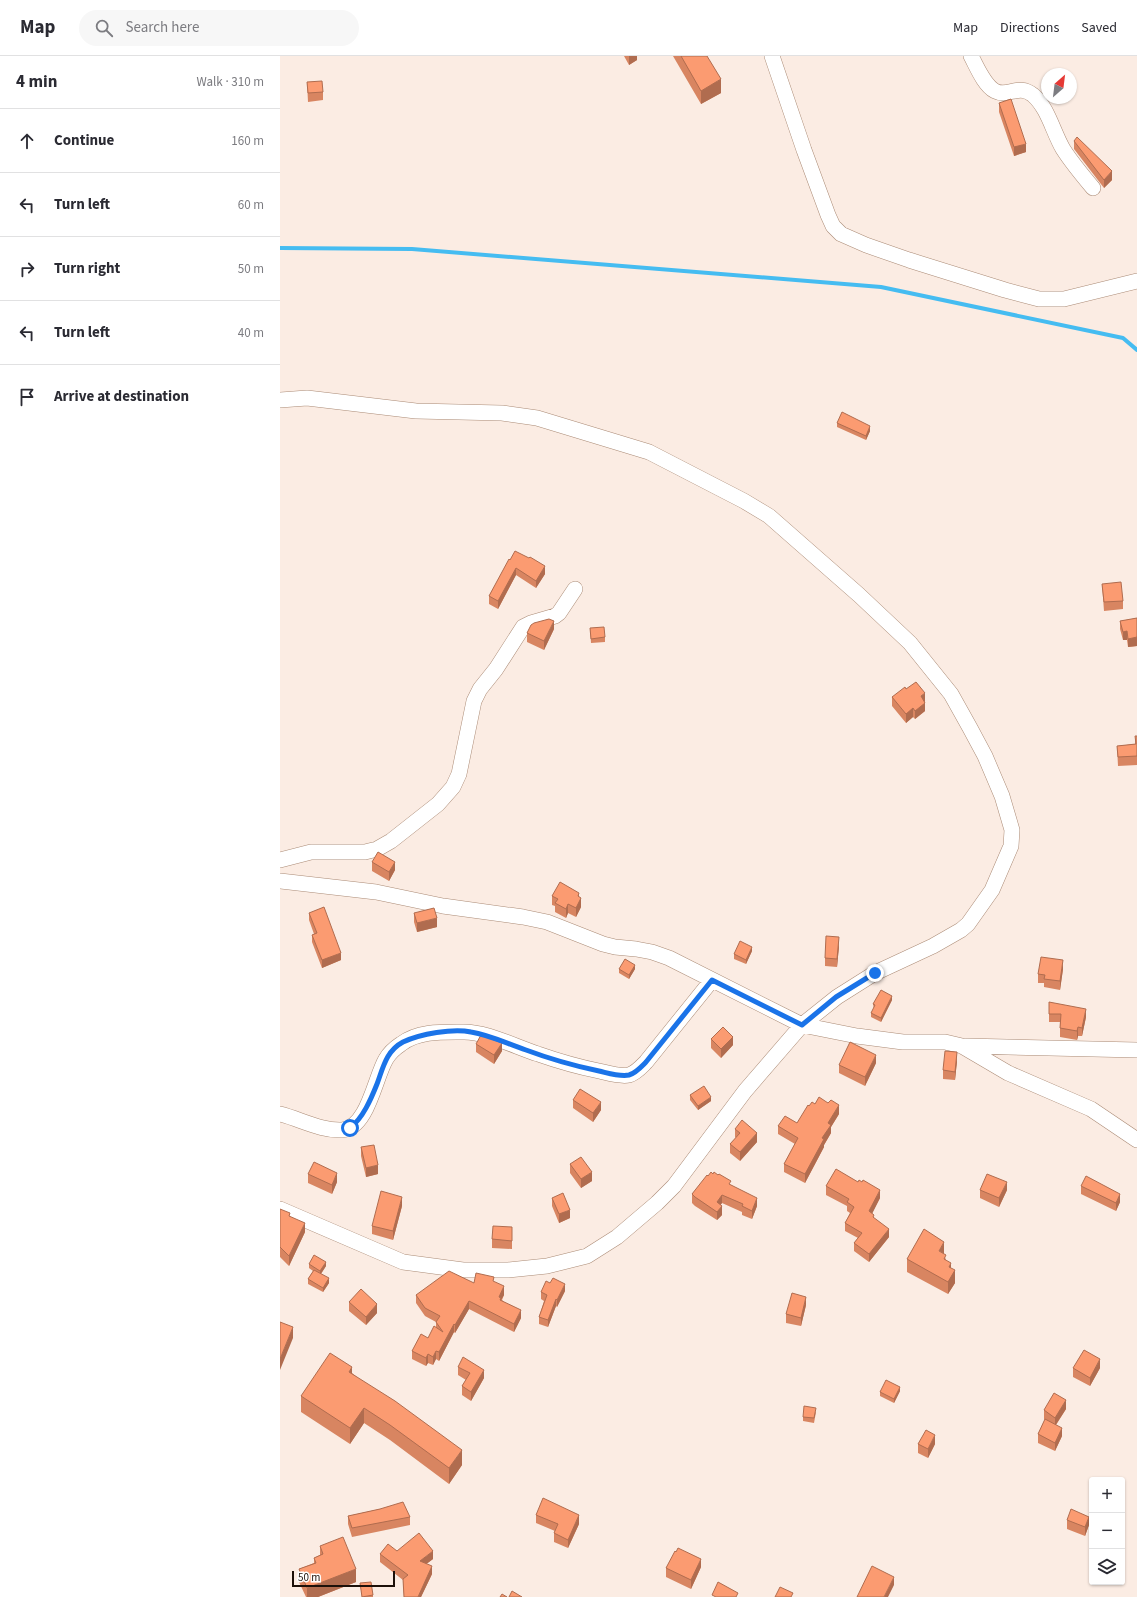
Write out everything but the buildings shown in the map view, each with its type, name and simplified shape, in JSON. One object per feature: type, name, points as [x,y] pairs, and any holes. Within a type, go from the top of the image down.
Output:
[{"type":"street","points":[[772,56],[828,215],[833,226],[841,234],[866,245],[909,260],[1039,299],[1064,299],[1137,281]]},
{"type":"street","points":[[971,56],[988,84],[996,91],[1006,93],[1016,89],[1024,90],[1033,95],[1041,104],[1063,149],[1075,167],[1093,188]]},
{"type":"street","points":[[280,400],[307,398],[416,411],[502,413],[537,418],[648,452],[711,483],[769,516],[859,595],[910,643],[951,694],[985,756],[1002,796],[1012,830],[1011,846],[992,890],[980,909],[961,930],[933,946],[875,973],[836,997],[802,1025],[744,1091],[674,1186],[657,1203],[617,1237],[586,1256],[547,1266],[508,1270],[463,1270],[403,1262],[280,1209]]},
{"type":"street","points":[[280,860],[311,852],[365,852],[377,849],[397,837],[438,804],[453,787],[459,774],[474,701],[480,689],[500,663],[523,627],[531,622],[555,616],[559,613],[575,589]]},
{"type":"street","points":[[280,881],[376,892],[443,906],[482,910],[547,922],[603,944],[652,952],[802,1025],[857,1036],[902,1042],[945,1042],[962,1046],[1137,1050]]},
{"type":"street","points":[[280,1114],[328,1129],[341,1130],[350,1128],[357,1123],[365,1108],[377,1084],[385,1060],[390,1052],[402,1042],[417,1036],[434,1032],[471,1032],[538,1055],[613,1074],[629,1075],[639,1070],[646,1062],[712,980]]},
{"type":"street","points":[[962,1046],[1008,1073],[1091,1109],[1137,1140]]},
{"type":"waterway","points":[[280,248],[412,249],[881,287],[1123,338],[1137,350]]},
{"type":"route","points":[[350,1128],[357,1123],[365,1108],[377,1084],[385,1060],[390,1052],[402,1042],[417,1036],[434,1032],[471,1032],[538,1055],[613,1074],[629,1075],[639,1070],[646,1062],[712,980],[802,1025],[836,997],[875,973]]}]
